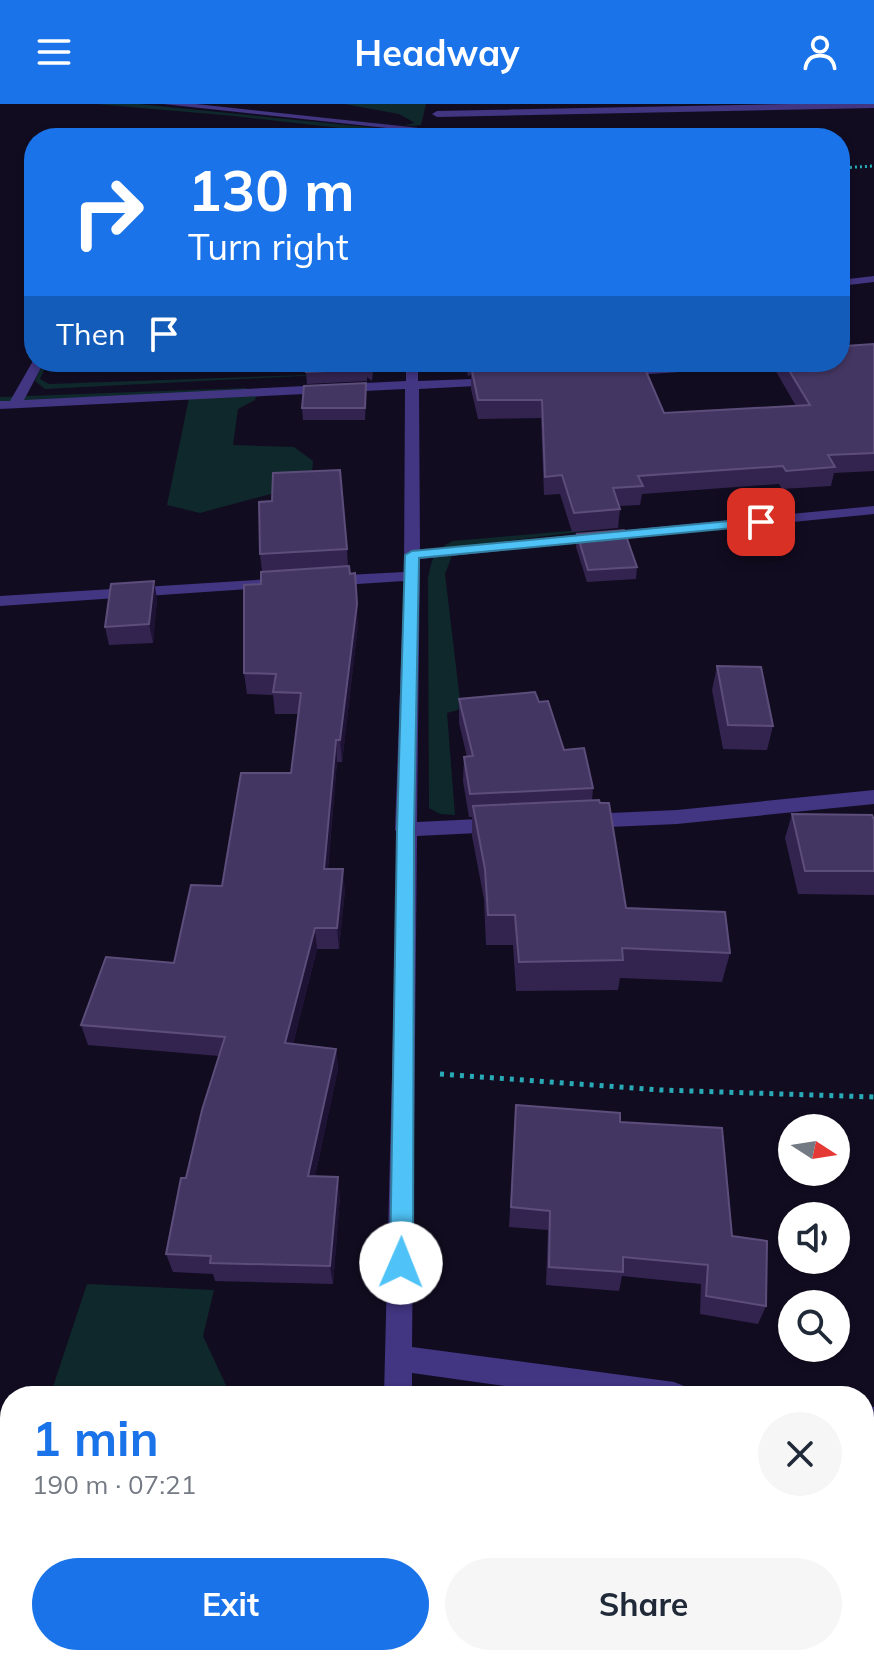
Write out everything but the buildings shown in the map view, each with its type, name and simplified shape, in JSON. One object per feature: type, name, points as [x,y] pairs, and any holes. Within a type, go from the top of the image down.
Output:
[{"type":"street","points":[[168,104],[380,128]]},
{"type":"street","points":[[438,109],[874,105]]},
{"type":"street","points":[[850,282],[874,279]]},
{"type":"street","points":[[15,404],[33,372]]},
{"type":"street","points":[[398,1386],[412,372]]},
{"type":"street","points":[[600,374],[629,372]]},
{"type":"street","points":[[0,405],[507,380]]},
{"type":"street","points":[[412,555],[874,510]]},
{"type":"street","points":[[316,582],[411,576]]},
{"type":"street","points":[[0,601],[285,584]]},
{"type":"street","points":[[571,822],[677,817],[874,797]]},
{"type":"street","points":[[405,830],[526,824]]},
{"type":"street","points":[[399,1358],[602,1386]]},
{"type":"path","points":[[850,167],[874,166]]},
{"type":"path","points":[[405,1071],[661,1090],[874,1097]]},
{"type":"green space","points":[[96,104],[138,104],[376,128],[340,128]]},
{"type":"green space","points":[[344,104],[426,104],[421,125],[412,126],[299,115],[405,125],[415,123],[399,114]]},
{"type":"green space","points":[[39,372],[43,372],[40,379],[49,384],[361,373],[45,389],[35,381]]},
{"type":"green space","points":[[245,388],[258,392],[255,400],[238,409],[233,445],[294,447],[313,461],[311,483],[200,513],[167,505],[190,393],[0,403],[0,397]]},
{"type":"green space","points":[[627,526],[474,545],[452,556],[445,574],[461,709],[447,713],[455,815],[440,814],[429,808],[428,578],[435,555],[453,541]]},
{"type":"green space","points":[[87,1284],[214,1290],[203,1336],[226,1386],[53,1386]]},
{"type":"route","points":[[401,1263],[405,830],[412,555],[761,522]]}]
